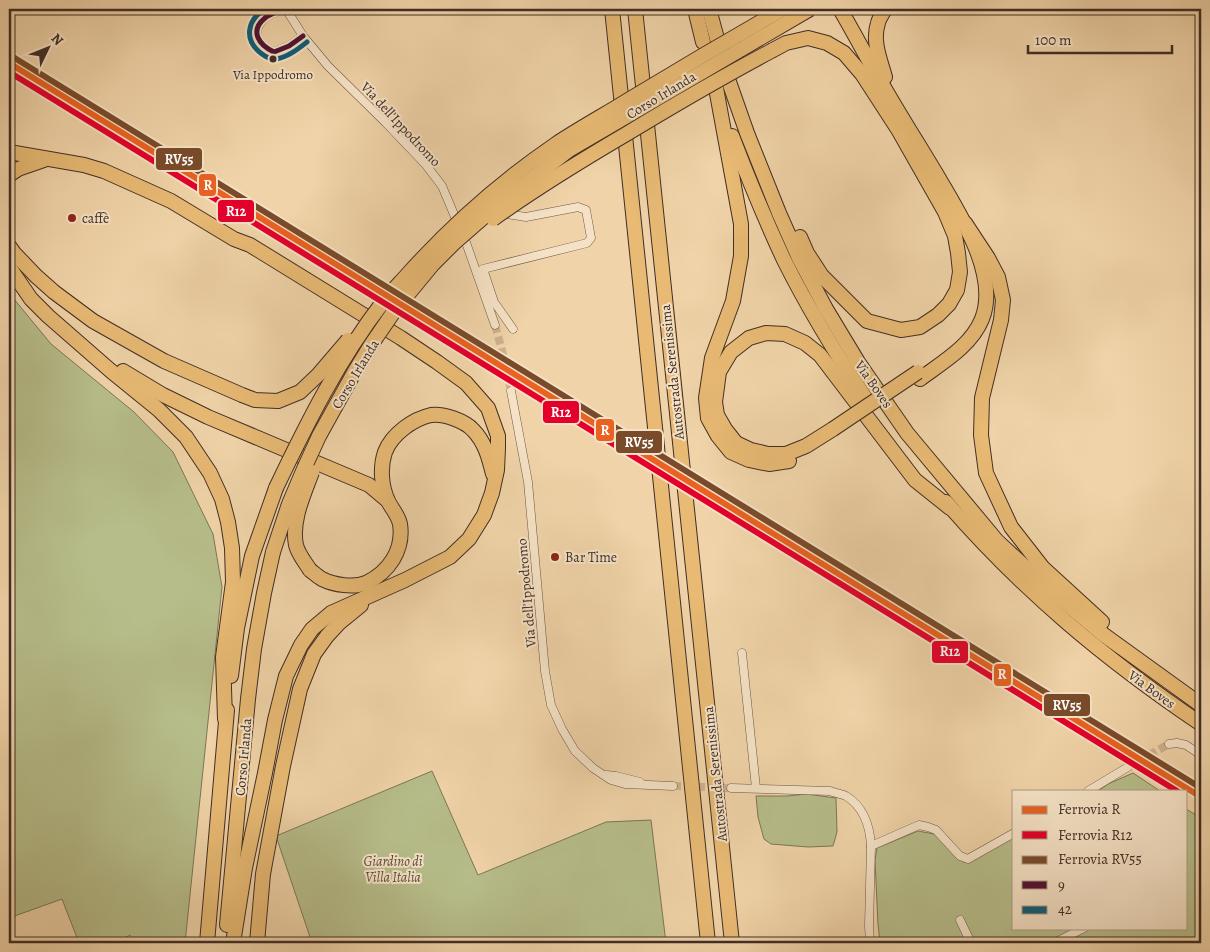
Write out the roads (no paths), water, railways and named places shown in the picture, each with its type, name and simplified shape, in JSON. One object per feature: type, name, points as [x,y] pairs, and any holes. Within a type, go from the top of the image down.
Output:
[{"type":"highway","name":"Autostrada Serenissima","points":[[612,9],[708,943]]},
{"type":"highway","name":"Autostrada Serenissima","points":[[635,9],[732,943]]},
{"type":"highway","points":[[695,9],[703,42]]},
{"type":"highway","name":"Via Boves","points":[[709,9],[728,79],[779,213],[799,258],[858,362],[908,432],[997,541],[1050,590],[1104,635],[1201,705]]},
{"type":"highway","name":"Corso Irlanda","points":[[206,943],[226,719],[237,628],[252,556],[276,488],[305,427],[340,366],[384,301],[425,254],[467,214],[557,144],[686,65],[783,9]]},
{"type":"highway","name":"Corso Irlanda","points":[[226,943],[254,649],[273,552],[289,504],[303,471],[342,393],[371,345],[395,310],[433,264],[501,202],[569,150],[810,9]]},
{"type":"highway","points":[[834,9],[883,96],[899,131]]},
{"type":"highway","points":[[840,9],[892,101],[965,223],[980,258],[986,284],[987,302],[982,319],[973,336],[961,348],[919,376],[835,433],[786,454],[768,454],[751,450],[736,443],[717,415],[715,402],[719,372],[731,352],[749,338],[766,333],[785,334],[805,343],[820,355],[916,480],[950,508]]},
{"type":"highway","points":[[885,9],[878,22],[876,39],[878,55],[886,78],[897,97],[915,138]]},
{"type":"highway","points":[[454,243],[596,152],[740,67],[786,43],[808,38],[827,42],[844,53],[878,96],[945,212],[966,243],[976,268],[980,287],[980,307],[976,319],[965,336],[919,376]]},
{"type":"highway","name":"Via Boves","points":[[835,433],[807,455],[787,462],[768,464],[749,460],[731,452],[718,436],[708,418],[706,398],[712,358],[733,301],[741,256],[741,224],[716,88],[746,173],[785,260],[810,309],[866,399]]},
{"type":"highway","points":[[741,115],[807,253],[822,276],[867,321],[902,330],[920,327],[938,316],[949,304],[957,290],[960,272],[955,236],[945,212]]},
{"type":"highway","points":[[9,152],[84,165],[104,171],[172,201],[234,239],[250,245],[402,338],[466,383],[488,408],[498,436],[497,470],[492,493],[484,516],[469,539],[450,557],[405,580],[331,613],[312,629],[301,646],[286,676],[275,720],[266,773],[244,868],[233,943]]},
{"type":"highway","points":[[9,176],[18,169],[45,159]]},
{"type":"highway","name":"Via Boves","points":[[965,223],[998,277],[1003,300],[1001,320],[982,398],[981,435],[986,473],[1011,526],[1043,568],[1161,677]]},
{"type":"highway","points":[[9,246],[36,276],[93,321],[164,361],[255,400],[278,402],[300,392],[318,375],[384,301]]},
{"type":"highway","points":[[9,267],[32,299],[48,316],[159,410],[186,437],[210,473],[222,499],[232,548],[233,582],[223,657],[226,719]]},
{"type":"highway","points":[[93,354],[163,395],[208,418],[369,486],[388,501]]},
{"type":"highway","points":[[342,393],[334,423],[312,470],[298,509],[295,535],[296,547],[301,556],[310,570],[322,579],[337,584],[365,584],[387,569],[396,556],[400,542],[400,525],[385,493],[382,482],[382,467],[384,454],[389,444],[414,421],[433,415],[446,416],[461,421],[472,428],[484,444],[494,479]]},
{"type":"highway","name":"Via Boves","points":[[877,415],[950,508],[1031,591],[1120,666],[1201,724]]},
{"type":"highway","points":[[256,943],[263,874],[283,766],[300,689],[314,654],[327,636],[344,619],[381,591]]},
{"type":"highway","points":[[199,943],[211,892]]},
{"type":"street","name":"Via dell'Ippodromo","points":[[303,36],[289,46],[274,52],[267,49],[259,41],[257,27],[266,18],[284,9],[328,66],[426,165],[442,186],[459,225],[495,325]]},
{"type":"street","points":[[459,225],[478,213],[494,211],[526,218],[578,207],[586,210],[591,238],[587,243],[483,269],[494,302],[513,329]]},
{"type":"street","name":"Via dell'Ippodromo","points":[[511,391],[528,482],[545,671],[551,705],[575,751],[585,762],[603,774],[637,780],[645,784],[673,786]]},
{"type":"street","points":[[742,653],[756,788]]},
{"type":"street","points":[[1168,744],[1177,742],[1186,745],[1201,756]]},
{"type":"street","points":[[1090,790],[1128,767]]},
{"type":"street","points":[[731,788],[830,791],[846,796],[858,807],[867,822],[870,833],[870,943]]},
{"type":"street","points":[[871,846],[919,825],[936,830],[960,856],[968,859],[1012,834]]},
{"type":"street","points":[[960,920],[971,943]]},
{"type":"street","points":[[1054,943],[1080,930]]},
{"type":"tunnel","points":[[495,325],[511,391]]},
{"type":"tunnel","points":[[866,399],[877,415]]},
{"type":"tunnel","points":[[1128,767],[1169,744]]},
{"type":"tunnel","points":[[673,786],[731,788]]},
{"type":"rail line","name":"RV55","points":[[13,57],[1201,788]]},
{"type":"rail line","name":"R","points":[[9,63],[1201,797]]},
{"type":"rail line","name":"R12","points":[[9,72],[1175,790]]},
{"type":"place","name":"Via Ippodromo","points":[[273,59]]},
{"type":"place","name":"caffè","points":[[72,218]]},
{"type":"place","name":"Bar Time","points":[[555,557]]},
{"type":"park label","name":"Giardino di Villa Italia","points":[[393,870]]}]
